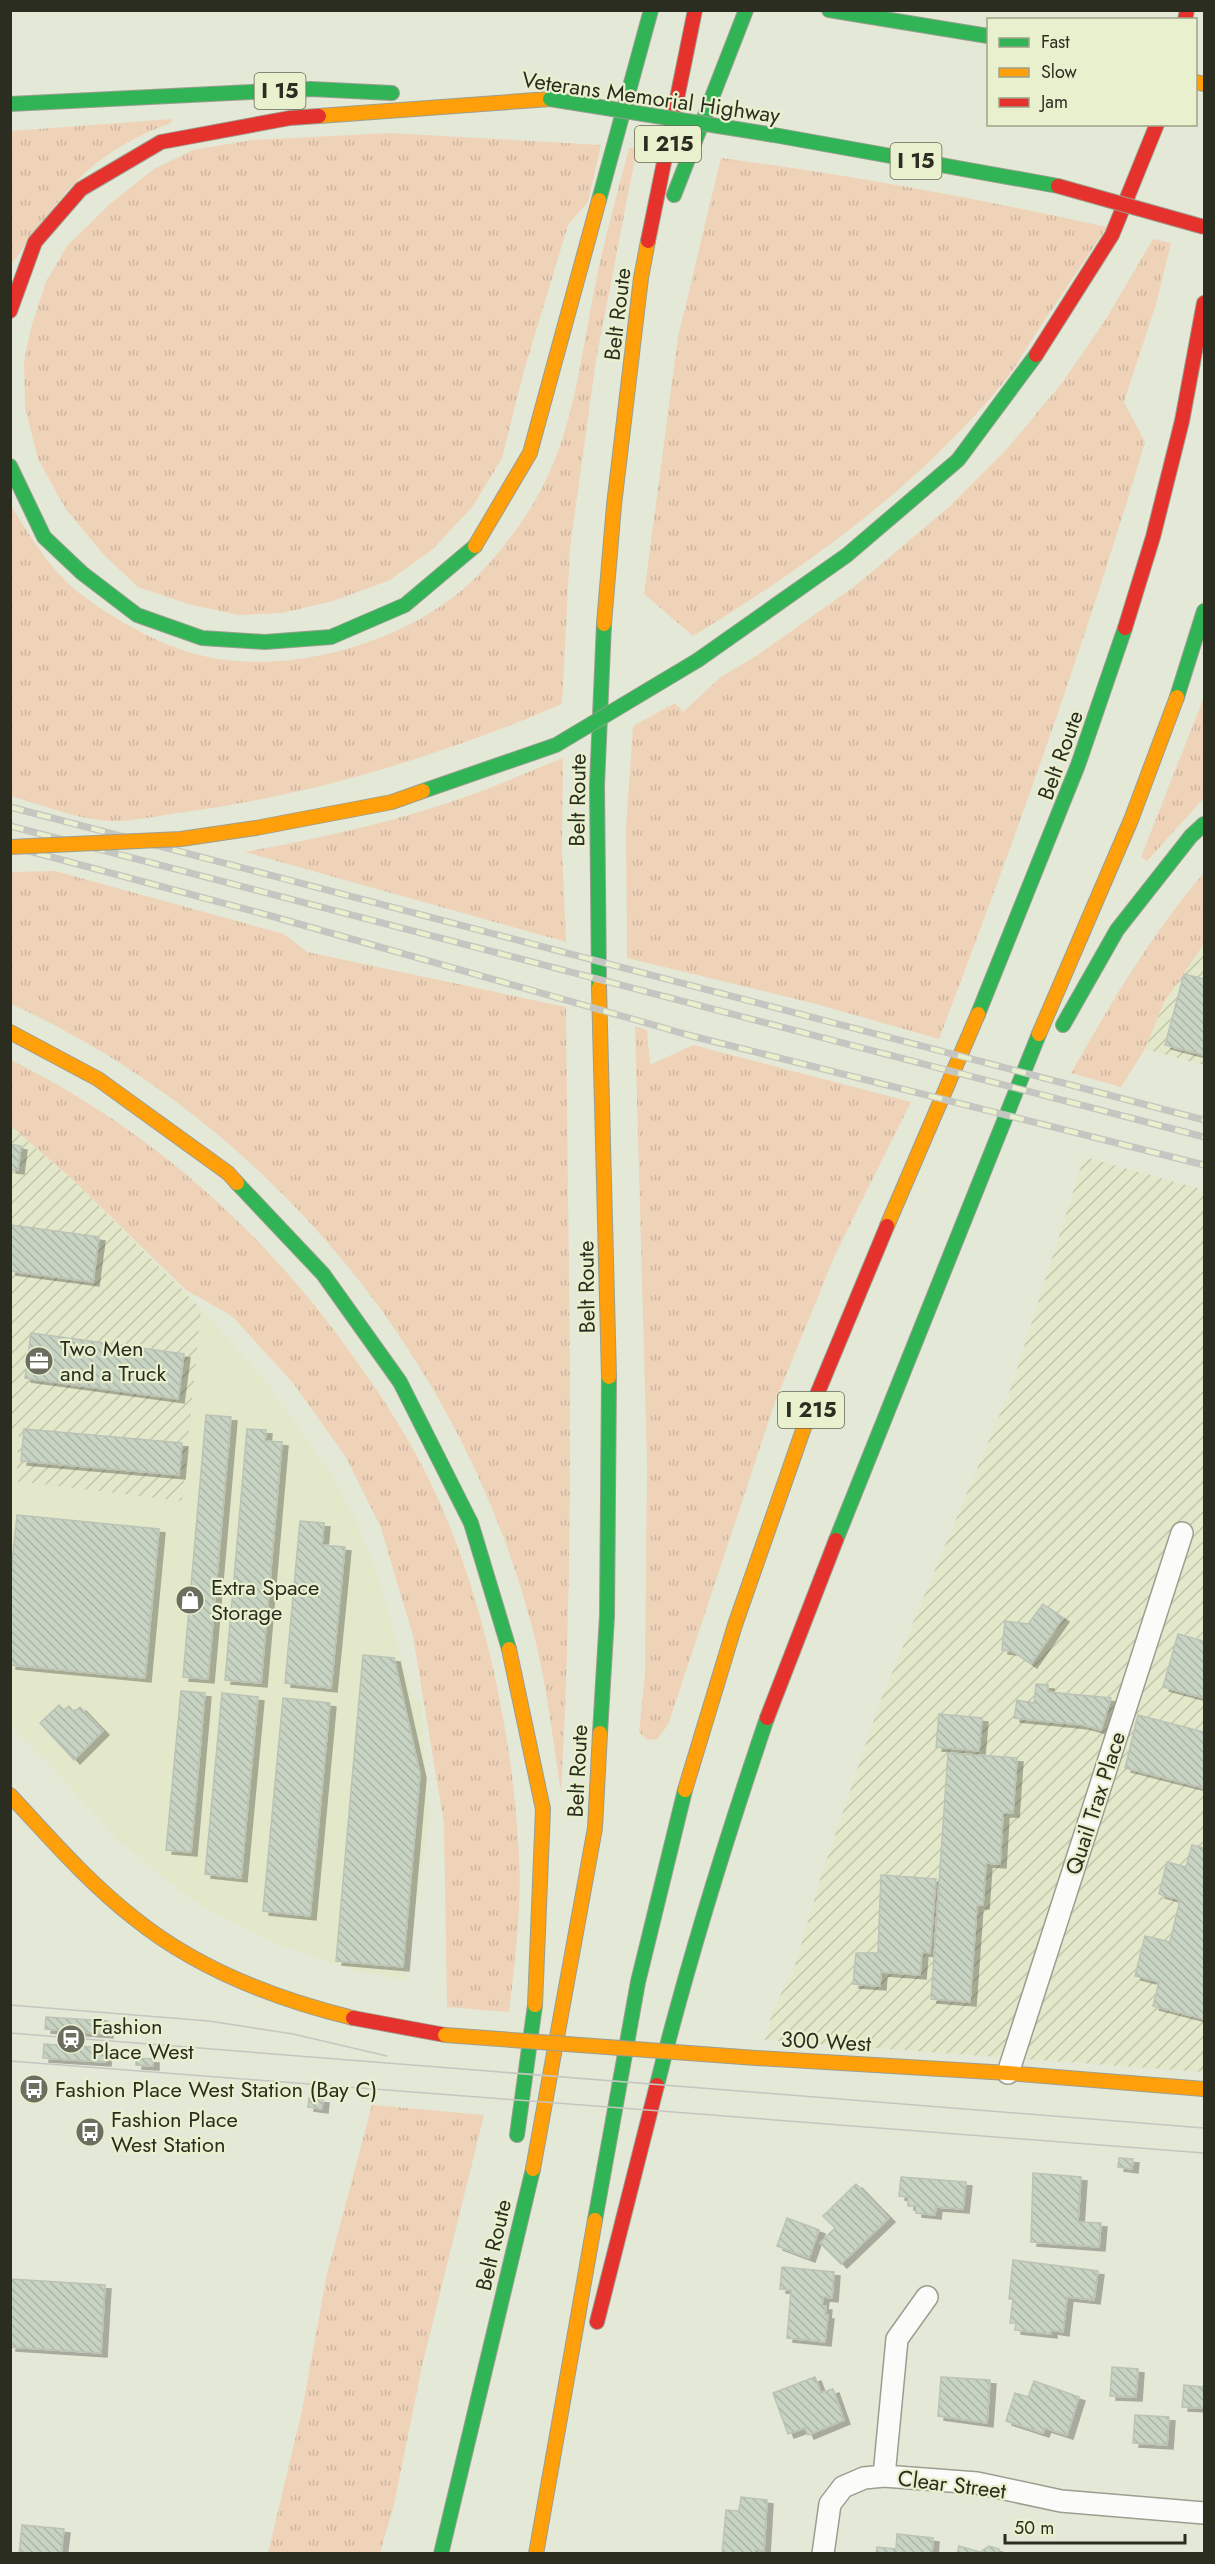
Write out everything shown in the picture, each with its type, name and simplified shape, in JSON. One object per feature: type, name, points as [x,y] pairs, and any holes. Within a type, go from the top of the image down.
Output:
[{"type":"main road","points":[[10,466],[44,537],[82,573],[137,615],[202,638],[265,642],[331,637],[405,605],[473,549],[530,453],[651,10]]},
{"type":"main road","name":"Belt Route","points":[[441,2553],[531,2179],[595,1828],[607,1616],[610,1421],[597,909],[597,785],[603,633],[614,505],[641,278],[695,10]]},
{"type":"main road","points":[[641,278],[746,10]]},
{"type":"main road","points":[[830,10],[987,36]]},
{"type":"main road","name":"Veterans Memorial Highway","points":[[10,104],[311,89],[550,99],[774,135],[1058,186],[1204,227]]},
{"type":"main road","points":[[10,311],[35,242],[81,189],[161,142],[290,118],[550,99]]},
{"type":"main road","points":[[10,847],[181,839],[256,828],[392,802],[556,745],[698,660],[847,555],[958,460],[1050,336],[1112,235],[1156,126]]},
{"type":"main road","name":"Belt Route","points":[[537,2553],[638,1980],[680,1812],[714,1693],[747,1587],[812,1407],[1054,834],[1108,684],[1156,526],[1196,358],[1204,303]]},
{"type":"main road","points":[[594,2335],[684,1978],[782,1675],[1051,1003],[1131,820],[1175,704],[1204,610]]},
{"type":"main road","points":[[1057,1037],[1072,1005],[1117,930],[1191,836],[1204,824]]},
{"type":"main road","points":[[10,1032],[98,1079],[228,1173],[323,1274],[400,1382],[471,1523],[512,1659],[543,1809],[536,2001],[515,2154]]},
{"type":"main road","points":[[945,1270],[1037,1079]]},
{"type":"main road","name":"300 West","points":[[10,1795],[111,1899],[155,1934],[226,1975],[330,2014],[377,2025],[445,2036],[1008,2073],[1204,2089]]},
{"type":"main road","points":[[483,2378],[505,2225]]},
{"type":"main road","points":[[537,2553],[577,2404]]},
{"type":"street","name":"Quail Trax Place","points":[[1008,2073],[1182,1533]]},
{"type":"street","points":[[884,2476],[897,2339],[927,2296]]},
{"type":"street","name":"Clear Street","points":[[824,2553],[830,2504],[843,2487],[864,2478],[884,2476],[977,2483],[1061,2502],[1204,2513]]},
{"type":"shaded area","points":[[1204,944],[1204,1065],[1145,1049],[1164,1002]]},
{"type":"shaded area","points":[[10,1126],[72,1179],[201,1309],[182,1501],[16,1481],[19,1436],[10,1434]]},
{"type":"shaded area","points":[[1084,1157],[1204,1190],[1204,2072],[765,2040],[773,2010],[795,1966],[820,1880],[880,1702],[1012,1385]]},
{"type":"shaded area","points":[[201,1309],[266,1382],[334,1478],[358,1525],[377,1574],[413,1697],[421,1701],[429,1821],[405,1979],[359,1972],[277,1944],[220,1916],[185,1895],[117,1839],[52,1767],[11,1726],[10,1434],[19,1436],[16,1481],[182,1501]]},
{"type":"green space","points":[[173,119],[171,123],[142,135],[96,163],[62,198],[11,265],[11,131]]},
{"type":"green space","points":[[390,133],[601,145],[588,202],[568,225],[524,371],[502,458],[473,506],[433,549],[390,580],[333,601],[282,613],[238,615],[188,604],[138,587],[104,555],[65,508],[38,459],[25,407],[24,361],[32,324],[46,282],[67,246],[111,203],[154,169],[193,150],[252,140]]},
{"type":"green space","points":[[629,148],[637,148],[596,360],[570,548],[562,704],[470,740],[377,771],[330,784],[234,804],[142,819],[109,821],[77,816],[11,796],[10,504],[53,567],[74,589],[140,632],[170,646],[199,655],[235,661],[272,661],[311,657],[350,648],[387,635],[422,618],[453,597],[496,555],[526,516],[551,470],[569,418],[607,231]]},
{"type":"green space","points":[[721,158],[915,188],[1107,227],[1008,377],[970,421],[935,456],[898,490],[819,553],[693,636],[644,594],[678,337]]},
{"type":"green space","points":[[1153,239],[1171,243],[1156,304],[1124,402],[1145,442],[1048,742],[939,1039],[816,1004],[627,958],[626,827],[633,726],[675,703],[683,712],[721,677],[756,656],[855,586],[949,507],[1005,451],[1062,383],[1106,319]]},
{"type":"green space","points":[[1204,697],[1204,798],[1147,861],[1141,857]]},
{"type":"green space","points":[[563,758],[562,848],[566,942],[245,852],[304,841],[420,812],[477,793]]},
{"type":"green space","points":[[55,871],[284,934],[307,952],[566,1007],[570,1498],[566,1694],[561,1792],[541,1665],[531,1623],[498,1524],[455,1429],[402,1339],[339,1256],[268,1179],[189,1111],[103,1053],[11,1004],[11,872]]},
{"type":"green space","points":[[1204,873],[1204,944],[1164,1002],[1145,1049],[1121,1087],[1071,1073],[1149,945]]},
{"type":"green space","points":[[635,1026],[647,1030],[650,1065],[693,1045],[911,1102],[835,1255],[775,1402],[668,1725],[657,1739],[647,1740],[639,1732],[645,1674],[647,1464]]},
{"type":"green space","points":[[11,1060],[115,1121],[163,1156],[251,1235],[292,1278],[330,1324],[386,1405],[424,1469],[457,1545],[471,1587],[484,1631],[504,1721],[516,1811],[520,1876],[509,2012],[447,2007],[444,1824],[413,1636],[381,1528],[346,1457],[293,1383],[232,1316],[186,1290],[72,1179],[11,1126]]},
{"type":"green space","points":[[372,2105],[484,2115],[422,2366],[394,2505],[380,2553],[268,2553],[302,2411],[327,2274]]},
{"type":"building","points":[[1184,974],[1204,979],[1204,1055],[1165,1045]]},
{"type":"building","points":[[10,1144],[21,1146],[18,1170],[10,1169]]},
{"type":"building","points":[[11,1225],[99,1237],[93,1282],[10,1271]]},
{"type":"building","points":[[31,1333],[184,1354],[178,1399],[25,1378]]},
{"type":"building","points":[[206,1415],[231,1417],[208,1679],[183,1677]]},
{"type":"building","points":[[24,1429],[182,1443],[179,1475],[21,1461]]},
{"type":"building","points":[[247,1429],[266,1430],[265,1441],[282,1442],[261,1683],[225,1680]]},
{"type":"building","points":[[17,1515],[159,1529],[145,1678],[10,1665],[10,1582]]},
{"type":"building","points":[[300,1521],[324,1523],[322,1545],[345,1547],[331,1688],[285,1683]]},
{"type":"building","points":[[1043,1604],[1063,1618],[1031,1664],[1012,1651],[1002,1650],[1005,1621],[1028,1624]]},
{"type":"building","points":[[1178,1634],[1204,1641],[1204,1698],[1163,1687]]},
{"type":"building","points":[[363,1655],[394,1658],[420,1774],[403,1967],[336,1961]]},
{"type":"building","points":[[1036,1684],[1048,1685],[1048,1692],[1111,1698],[1101,1730],[1083,1725],[1014,1718],[1017,1700],[1034,1703]]},
{"type":"building","points":[[181,1691],[205,1693],[191,1852],[166,1850]]},
{"type":"building","points":[[222,1693],[258,1697],[241,1878],[205,1874]]},
{"type":"building","points":[[283,1698],[330,1703],[310,1916],[263,1911]]},
{"type":"building","points":[[59,1705],[64,1710],[69,1706],[74,1712],[80,1707],[103,1731],[74,1760],[40,1723]]},
{"type":"building","points":[[939,1714],[982,1718],[979,1751],[936,1747]]},
{"type":"building","points":[[1138,1715],[1204,1732],[1204,1788],[1125,1768]]},
{"type":"building","points":[[948,1753],[1017,1758],[1013,1813],[1003,1813],[1000,1864],[986,1863],[983,1905],[977,1905],[970,2002],[931,1999]]},
{"type":"building","points":[[1192,1845],[1204,1848],[1204,2019],[1153,2006],[1159,1982],[1135,1976],[1145,1936],[1170,1942],[1180,1900],[1159,1894],[1167,1862],[1186,1867]]},
{"type":"building","points":[[881,1875],[936,1879],[930,1953],[922,1952],[920,1975],[881,1972],[880,1986],[853,1984],[856,1953],[878,1953]]},
{"type":"building","points":[[46,2017],[108,2021],[107,2034],[45,2029]]},
{"type":"building","points":[[44,2044],[106,2048],[105,2062],[43,2058]]},
{"type":"building","points":[[136,2058],[153,2059],[153,2066],[136,2065]]},
{"type":"building","points":[[309,2098],[323,2099],[322,2109],[308,2107]]},
{"type":"building","points":[[1119,2158],[1133,2159],[1132,2169],[1118,2167]]},
{"type":"building","points":[[1033,2173],[1081,2177],[1078,2222],[1101,2223],[1099,2247],[1031,2242]]},
{"type":"building","points":[[901,2177],[966,2182],[963,2209],[936,2207],[935,2215],[916,2213],[916,2206],[908,2206],[908,2197],[899,2196]]},
{"type":"building","points":[[856,2184],[889,2218],[841,2264],[820,2243],[835,2228],[823,2216]]},
{"type":"building","points":[[787,2218],[819,2230],[809,2258],[777,2246]]},
{"type":"building","points":[[1013,2260],[1098,2271],[1094,2300],[1067,2297],[1063,2332],[1051,2330],[1051,2334],[1015,2330],[1016,2323],[1010,2323],[1013,2299],[1009,2299]]},
{"type":"building","points":[[782,2267],[834,2272],[832,2298],[823,2297],[822,2306],[826,2306],[825,2315],[828,2315],[825,2342],[787,2338],[791,2290],[780,2289]]},
{"type":"building","points":[[10,2279],[105,2285],[101,2353],[10,2347]]},
{"type":"building","points":[[1112,2367],[1138,2369],[1136,2397],[1110,2396]]},
{"type":"building","points":[[815,2377],[821,2393],[833,2389],[844,2420],[808,2435],[805,2428],[788,2434],[773,2393]]},
{"type":"building","points":[[941,2377],[990,2380],[987,2423],[938,2416]]},
{"type":"building","points":[[1034,2381],[1079,2397],[1067,2435],[1045,2428],[1043,2433],[1006,2421],[1015,2393],[1028,2397]]},
{"type":"building","points":[[1184,2385],[1204,2387],[1204,2408],[1182,2407]]},
{"type":"building","points":[[1135,2415],[1169,2417],[1167,2445],[1133,2443]]},
{"type":"building","points":[[741,2497],[767,2500],[764,2551],[755,2550],[755,2554],[722,2554],[726,2510],[739,2511]]},
{"type":"building","points":[[22,2525],[64,2529],[61,2554],[19,2554]]},
{"type":"building","points":[[897,2534],[933,2538],[932,2554],[876,2554],[877,2547],[896,2549]]},
{"type":"building","points":[[959,2546],[980,2552],[989,2546],[999,2549],[999,2554],[957,2554]]},
{"type":"tram line","points":[[10,2005],[209,2021],[293,2034],[387,2056]]},
{"type":"tram line","points":[[10,2033],[1204,2128]]},
{"type":"tram line","points":[[10,2061],[1204,2153]]},
{"type":"railway","points":[[10,807],[1204,1120]]},
{"type":"railway","points":[[10,826],[1204,1137]]},
{"type":"railway","points":[[10,846],[271,916],[692,1036],[1204,1165]]},
{"type":"traffic: fast","points":[[599,200],[651,10]]},
{"type":"traffic: fast","points":[[674,195],[746,10]]},
{"type":"traffic: fast","points":[[829,10],[987,36]]},
{"type":"traffic: fast","points":[[10,104],[311,89],[392,93]]},
{"type":"traffic: fast","points":[[550,99],[774,135]]},
{"type":"traffic: fast","points":[[774,135],[1058,186]]},
{"type":"traffic: fast","points":[[698,660],[847,555],[958,460],[1036,355]]},
{"type":"traffic: fast","points":[[10,466],[44,537],[82,573],[137,615],[202,638],[265,642],[331,637],[405,605],[475,546]]},
{"type":"traffic: fast","points":[[1177,697],[1204,611]]},
{"type":"traffic: fast","points":[[599,987],[597,785],[604,624]]},
{"type":"traffic: fast","points":[[978,1014],[1078,765],[1125,628]]},
{"type":"traffic: fast","points":[[423,791],[556,745],[698,660]]},
{"type":"traffic: fast","points":[[1063,1025],[1117,930],[1191,836],[1204,824]]},
{"type":"traffic: fast","points":[[836,1540],[1039,1034]]},
{"type":"traffic: fast","points":[[237,1183],[323,1274],[400,1382],[471,1523],[509,1649]]},
{"type":"traffic: fast","points":[[600,1733],[607,1616],[609,1377]]},
{"type":"traffic: fast","points":[[657,2085],[708,1900],[767,1718]]},
{"type":"traffic: fast","points":[[595,2220],[638,1982],[685,1790]]},
{"type":"traffic: fast","points":[[517,2135],[535,2005]]},
{"type":"traffic: fast","points":[[441,2554],[533,2169]]},
{"type":"traffic: slow","points":[[1197,82],[1204,84]]},
{"type":"traffic: slow","points":[[319,116],[550,99]]},
{"type":"traffic: slow","points":[[475,546],[530,453],[599,200]]},
{"type":"traffic: slow","points":[[604,624],[614,505],[641,278],[648,241]]},
{"type":"traffic: slow","points":[[1039,1034],[1131,820],[1177,697]]},
{"type":"traffic: slow","points":[[10,847],[181,839],[256,828],[392,802],[423,791]]},
{"type":"traffic: slow","points":[[599,987],[609,1377]]},
{"type":"traffic: slow","points":[[887,1226],[978,1014]]},
{"type":"traffic: slow","points":[[10,1032],[98,1079],[228,1173],[237,1183]]},
{"type":"traffic: slow","points":[[685,1790],[735,1625],[808,1416]]},
{"type":"traffic: slow","points":[[509,1649],[543,1809],[535,2005]]},
{"type":"traffic: slow","points":[[533,2169],[595,1828],[600,1733]]},
{"type":"traffic: slow","points":[[10,1795],[101,1890],[158,1936],[210,1967],[238,1980],[295,2002],[353,2018]]},
{"type":"traffic: slow","points":[[445,2035],[756,2058]]},
{"type":"traffic: slow","points":[[756,2058],[1008,2073],[1204,2089]]},
{"type":"traffic: slow","points":[[536,2554],[595,2220]]},
{"type":"traffic: jam","points":[[648,241],[695,10]]},
{"type":"traffic: jam","points":[[1185,18],[1187,10]]},
{"type":"traffic: jam","points":[[10,311],[35,242],[81,189],[161,142],[290,118],[319,116]]},
{"type":"traffic: jam","points":[[1036,355],[1112,235],[1156,126]]},
{"type":"traffic: jam","points":[[1058,186],[1204,227]]},
{"type":"traffic: jam","points":[[1125,628],[1153,537],[1182,421],[1204,303]]},
{"type":"traffic: jam","points":[[808,1416],[887,1226]]},
{"type":"traffic: jam","points":[[767,1718],[836,1540]]},
{"type":"traffic: jam","points":[[353,2018],[445,2035]]},
{"type":"traffic: jam","points":[[597,2322],[657,2085]]},
{"type":"place","name":"Two Men and a Truck","points":[[39,1361]]},
{"type":"place","name":"Extra Space Storage","points":[[190,1600]]},
{"type":"place","name":"Fashion Place West","points":[[71,2039]]},
{"type":"place","name":"Fashion Place West Station (Bay C)","points":[[34,2089]]},
{"type":"place","name":"Fashion Place West Station","points":[[90,2132]]}]
